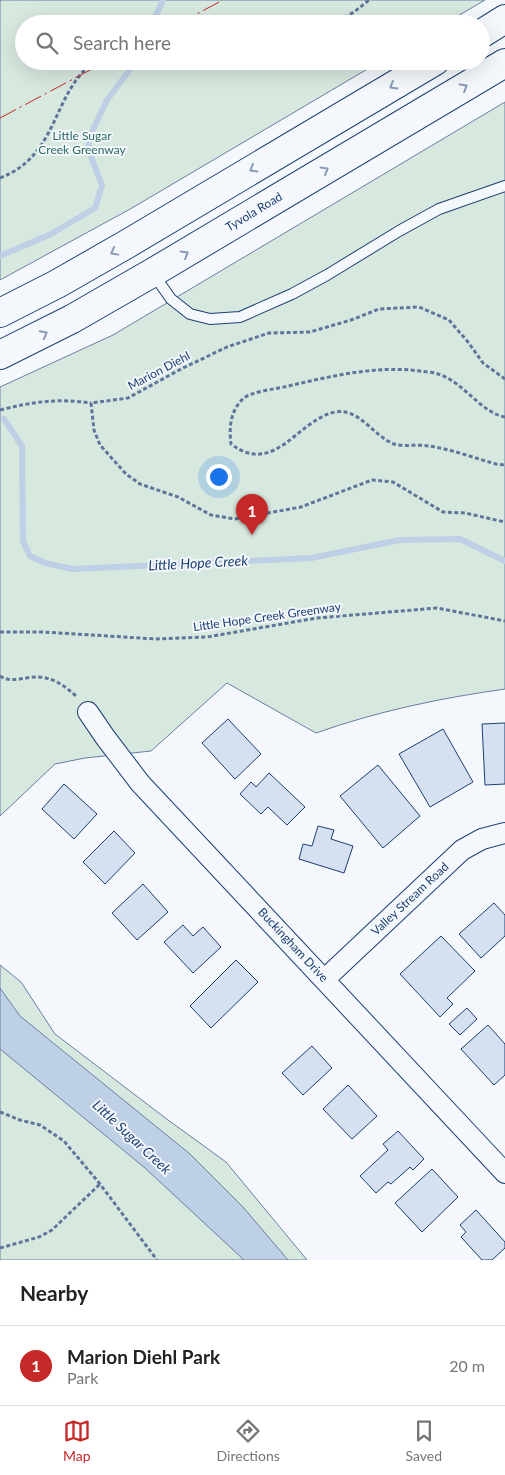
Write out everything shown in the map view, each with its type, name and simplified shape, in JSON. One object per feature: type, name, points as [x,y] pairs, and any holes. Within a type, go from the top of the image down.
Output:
[{"type":"main road","points":[[490,28],[505,19]]},
{"type":"main road","name":"Tyvola Road","points":[[0,355],[72,319],[152,273],[505,63]]},
{"type":"main road","points":[[0,313],[128,244],[420,70]]},
{"type":"street","name":"Buckingham Drive","points":[[88,712],[140,783],[505,1172]]},
{"type":"street","name":"Valley Stream Road","points":[[325,979],[462,850],[482,839],[505,833]]},
{"type":"lane","points":[[152,273],[171,299],[190,314],[210,319],[240,316],[284,297],[327,275],[399,231],[440,209],[505,186]]},
{"type":"path","points":[[346,15],[369,0]]},
{"type":"path","points":[[0,178],[19,169],[37,152],[49,134],[74,84],[84,70]]},
{"type":"path","name":"Marion Diehl","points":[[0,410],[50,400],[72,400],[91,403],[128,398],[181,369],[227,347],[269,333],[310,332],[379,310],[419,307],[449,320],[483,363],[505,379]]},
{"type":"path","points":[[505,417],[498,416],[461,386],[438,374],[406,369],[360,372],[268,390],[244,398],[234,412],[229,427],[231,444],[241,452],[254,454],[271,452],[294,438],[315,421],[336,412],[356,415],[395,444],[429,446],[505,465]]},
{"type":"path","points":[[91,403],[94,430],[100,445],[126,474],[140,484],[178,497],[211,515],[235,519],[301,508],[372,480],[393,482],[443,512],[465,513],[505,522]]},
{"type":"path","name":"Little Hope Creek Greenway","points":[[0,632],[43,632],[156,639],[207,637],[317,618],[437,608],[505,621]]},
{"type":"path","points":[[0,676],[16,680],[39,677],[60,682],[77,697],[88,712]]},
{"type":"path","points":[[0,1112],[40,1125],[56,1134],[100,1184],[157,1260]]},
{"type":"path","points":[[0,1248],[39,1237],[52,1230],[100,1184]]},
{"type":"green space","name":"Little Sugar Creek Greenway","points":[[0,0],[485,0],[459,15],[15,15],[15,70],[366,70],[132,208],[0,280]]},
{"type":"green space","points":[[505,102],[505,689],[410,706],[316,733],[227,683],[151,751],[85,758],[55,764],[0,816],[0,387],[113,335]]},
{"type":"green space","points":[[0,965],[21,982],[55,1034],[226,1162],[307,1260],[0,1260]]},
{"type":"water","name":"Little Sugar Creek","points":[[0,988],[20,1016],[190,1154],[243,1207],[288,1260],[244,1260],[145,1168],[0,1049]]},
{"type":"building","points":[[228,719],[261,754],[235,779],[202,743]]},
{"type":"building","points":[[505,723],[505,784],[485,785],[482,724]]},
{"type":"building","points":[[443,729],[473,782],[430,807],[399,754]]},
{"type":"building","points":[[378,765],[420,816],[383,848],[340,796]]},
{"type":"building","points":[[269,773],[305,807],[287,825],[268,807],[261,814],[240,794],[251,782],[256,787]]},
{"type":"building","points":[[64,784],[97,814],[74,839],[42,809]]},
{"type":"building","points":[[318,826],[334,830],[331,839],[353,846],[344,873],[299,859],[303,844],[312,846]]},
{"type":"building","points":[[114,831],[135,853],[105,884],[83,862]]},
{"type":"building","points":[[143,884],[168,912],[137,940],[112,913]]},
{"type":"building","points":[[494,903],[505,915],[505,936],[481,958],[459,934]]},
{"type":"building","points":[[183,925],[193,936],[203,927],[221,947],[193,973],[164,942]]},
{"type":"building","points":[[441,936],[475,971],[447,998],[453,1004],[440,1017],[400,974]]},
{"type":"building","points":[[236,960],[258,982],[211,1028],[190,1006]]},
{"type":"building","points":[[467,1008],[477,1019],[460,1035],[449,1024]]},
{"type":"building","points":[[488,1025],[505,1044],[505,1075],[494,1085],[461,1049]]},
{"type":"building","points":[[312,1046],[332,1068],[303,1095],[282,1073]]},
{"type":"building","points":[[348,1085],[377,1116],[352,1139],[323,1109]]},
{"type":"building","points":[[398,1131],[424,1159],[413,1170],[410,1167],[391,1184],[388,1182],[376,1193],[360,1176],[388,1150],[383,1144]]},
{"type":"building","points":[[432,1169],[458,1197],[422,1232],[395,1203]]},
{"type":"building","points":[[476,1210],[505,1242],[505,1248],[492,1260],[482,1260],[461,1237],[466,1232],[460,1225]]},
{"type":"waterway","points":[[156,15],[163,0]]},
{"type":"waterway","points":[[0,256],[51,234],[95,208],[102,185],[88,149],[90,136],[107,100],[130,70]]},
{"type":"waterway","name":"Little Hope Creek","points":[[4,419],[22,446],[23,541],[30,556],[45,563],[73,569],[311,558],[400,540],[460,539],[505,561]]},
{"type":"power","points":[[195,15],[223,0]]},
{"type":"power","points":[[0,118],[90,70]]},
{"type":"place","name":"Marion Diehl Park","points":[[252,535]]}]
